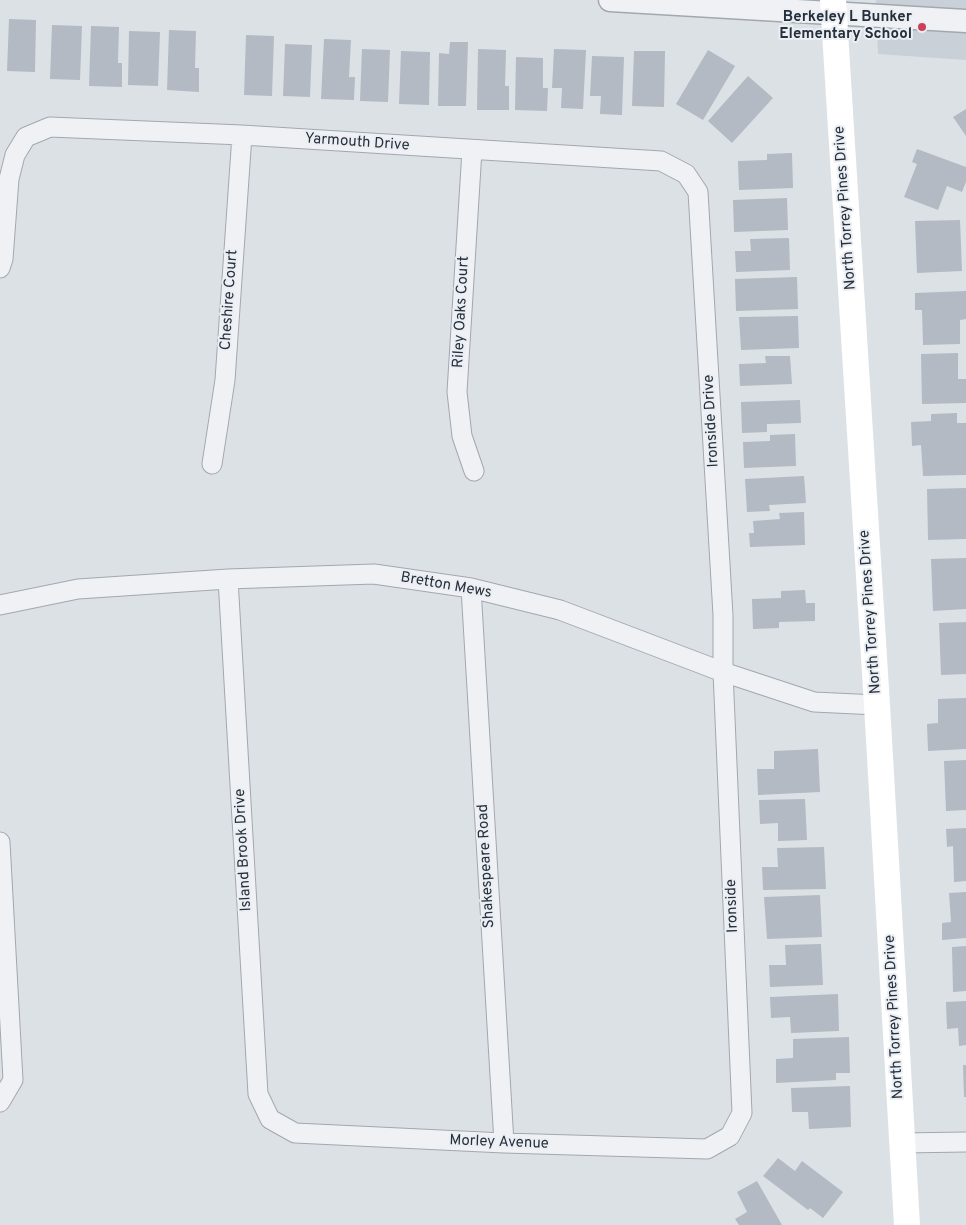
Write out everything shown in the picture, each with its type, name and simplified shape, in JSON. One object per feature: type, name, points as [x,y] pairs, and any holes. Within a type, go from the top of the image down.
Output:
[{"type":"main road","name":"North Torrey Pines Drive","points":[[833,6],[877,705],[907,1225]]},
{"type":"street","points":[[610,0],[833,6],[966,21]]},
{"type":"street","name":"Yarmouth Drive","points":[[0,268],[8,179],[14,154],[26,137],[50,127],[242,136],[661,161],[686,174]]},
{"type":"street","name":"Cheshire Court","points":[[212,464],[225,380],[242,136]]},
{"type":"street","name":"Riley Oaks Court","points":[[472,150],[458,392],[462,436],[474,471]]},
{"type":"street","name":"Ironside Drive","points":[[686,174],[698,192],[723,605],[723,672]]},
{"type":"street","name":"Bretton Mews","points":[[0,606],[78,589],[228,579],[374,574],[471,588],[560,610],[723,672],[814,702],[877,705]]},
{"type":"street","name":"Island Brook Drive","points":[[228,579],[258,1094],[270,1119]]},
{"type":"street","name":"Shakespeare Road","points":[[471,588],[504,1143]]},
{"type":"street","name":"Ironside","points":[[723,672],[742,1113],[730,1136]]},
{"type":"street","points":[[0,842],[13,1080],[0,1102]]},
{"type":"street","name":"Morley Avenue","points":[[270,1119],[294,1134],[504,1143],[706,1149],[730,1136]]},
{"type":"street","points":[[902,1143],[966,1142]]},
{"type":"shaded area","name":"Berkeley L Bunker Elementary School","points":[[876,0],[966,0],[966,60],[878,54]]},
{"type":"building","points":[[9,19],[36,20],[35,72],[7,71]]},
{"type":"building","points":[[52,25],[82,26],[80,80],[50,79]]},
{"type":"building","points":[[91,26],[119,27],[118,63],[122,63],[122,87],[89,86]]},
{"type":"building","points":[[169,30],[196,31],[195,68],[199,68],[199,92],[167,90]]},
{"type":"building","points":[[129,31],[160,32],[158,86],[128,85]]},
{"type":"building","points":[[246,35],[274,36],[272,96],[244,95]]},
{"type":"building","points":[[324,39],[351,40],[349,77],[355,77],[354,100],[321,99]]},
{"type":"building","points":[[450,42],[468,42],[466,106],[438,106],[439,53],[449,54]]},
{"type":"building","points":[[285,44],[312,45],[310,97],[283,96]]},
{"type":"building","points":[[362,49],[390,50],[388,102],[360,101]]},
{"type":"building","points":[[478,49],[506,50],[505,86],[509,86],[509,110],[477,110]]},
{"type":"building","points":[[554,49],[586,50],[583,109],[561,108],[562,88],[552,88]]},
{"type":"building","points":[[708,50],[735,66],[703,120],[676,104]]},
{"type":"building","points":[[401,51],[430,52],[429,105],[399,104]]},
{"type":"building","points":[[634,51],[665,51],[664,107],[632,106]]},
{"type":"building","points":[[592,56],[624,57],[622,115],[600,114],[601,96],[590,96]]},
{"type":"building","points":[[516,57],[543,58],[543,88],[548,88],[547,111],[515,110]]},
{"type":"building","points":[[748,76],[773,98],[732,143],[708,121]]},
{"type":"building","points":[[966,109],[966,136],[953,117]]},
{"type":"building","points":[[917,149],[966,167],[966,182],[962,192],[947,186],[938,210],[904,197],[917,164],[912,162]]},
{"type":"building","points":[[792,153],[793,188],[739,190],[738,161],[767,160],[767,154]]},
{"type":"building","points":[[787,198],[788,230],[734,232],[733,200]]},
{"type":"building","points":[[960,220],[962,271],[917,273],[915,221]]},
{"type":"building","points":[[789,238],[790,270],[736,272],[735,251],[751,251],[750,239]]},
{"type":"building","points":[[797,277],[798,309],[736,311],[735,279]]},
{"type":"building","points":[[966,291],[966,319],[960,320],[960,344],[923,345],[922,310],[915,310],[915,293]]},
{"type":"building","points":[[798,316],[799,348],[741,350],[739,317]]},
{"type":"building","points":[[958,353],[958,379],[966,379],[966,403],[922,404],[921,354]]},
{"type":"building","points":[[765,356],[790,356],[792,384],[740,386],[739,364],[766,363]]},
{"type":"building","points":[[800,400],[801,423],[767,424],[767,432],[742,433],[741,402]]},
{"type":"building","points":[[957,413],[957,423],[966,423],[966,475],[923,476],[921,445],[912,446],[911,422],[931,421],[931,414]]},
{"type":"building","points":[[795,434],[796,466],[744,468],[743,442],[770,441],[770,435]]},
{"type":"building","points":[[804,476],[806,503],[769,505],[770,511],[747,512],[745,479]]},
{"type":"building","points":[[966,488],[966,539],[928,540],[927,489]]},
{"type":"building","points":[[804,512],[805,545],[750,547],[749,533],[754,533],[753,521],[780,519],[779,513]]},
{"type":"building","points":[[966,558],[966,609],[933,611],[931,559]]},
{"type":"building","points":[[805,590],[806,603],[815,603],[815,621],[779,622],[779,628],[753,629],[752,599],[781,598],[781,591]]},
{"type":"building","points":[[966,622],[966,674],[941,675],[939,623]]},
{"type":"building","points":[[966,698],[966,749],[928,751],[927,724],[938,723],[938,699]]},
{"type":"building","points":[[818,749],[820,792],[758,795],[757,769],[774,769],[774,751]]},
{"type":"building","points":[[966,760],[966,810],[946,811],[944,761]]},
{"type":"building","points":[[805,799],[807,840],[778,841],[778,823],[760,824],[759,800]]},
{"type":"building","points":[[966,828],[966,881],[954,882],[953,846],[947,847],[946,829]]},
{"type":"building","points":[[824,847],[826,889],[763,890],[762,867],[778,867],[777,848]]},
{"type":"building","points":[[966,892],[966,938],[942,940],[942,923],[951,922],[949,893]]},
{"type":"building","points":[[820,895],[822,937],[767,939],[764,897]]},
{"type":"building","points":[[821,944],[823,985],[770,987],[769,965],[786,965],[785,945]]},
{"type":"building","points":[[966,946],[966,991],[953,992],[952,947]]},
{"type":"building","points":[[838,994],[839,1031],[791,1033],[790,1017],[771,1018],[770,997]]},
{"type":"building","points":[[966,1001],[966,1045],[959,1046],[958,1028],[947,1029],[946,1002]]},
{"type":"building","points":[[849,1037],[850,1073],[836,1073],[836,1080],[776,1083],[776,1059],[793,1058],[793,1039]]},
{"type":"building","points":[[963,1065],[966,1065],[966,1097],[964,1097]]},
{"type":"building","points":[[850,1086],[851,1127],[809,1129],[808,1112],[792,1112],[791,1088]]},
{"type":"building","points":[[778,1158],[795,1171],[802,1161],[843,1192],[823,1218],[810,1208],[808,1210],[763,1176]]},
{"type":"building","points":[[757,1181],[782,1225],[739,1225],[735,1219],[747,1212],[737,1192]]},
{"type":"place","name":"Berkeley L Bunker Elementary School","points":[[922,27]]}]
